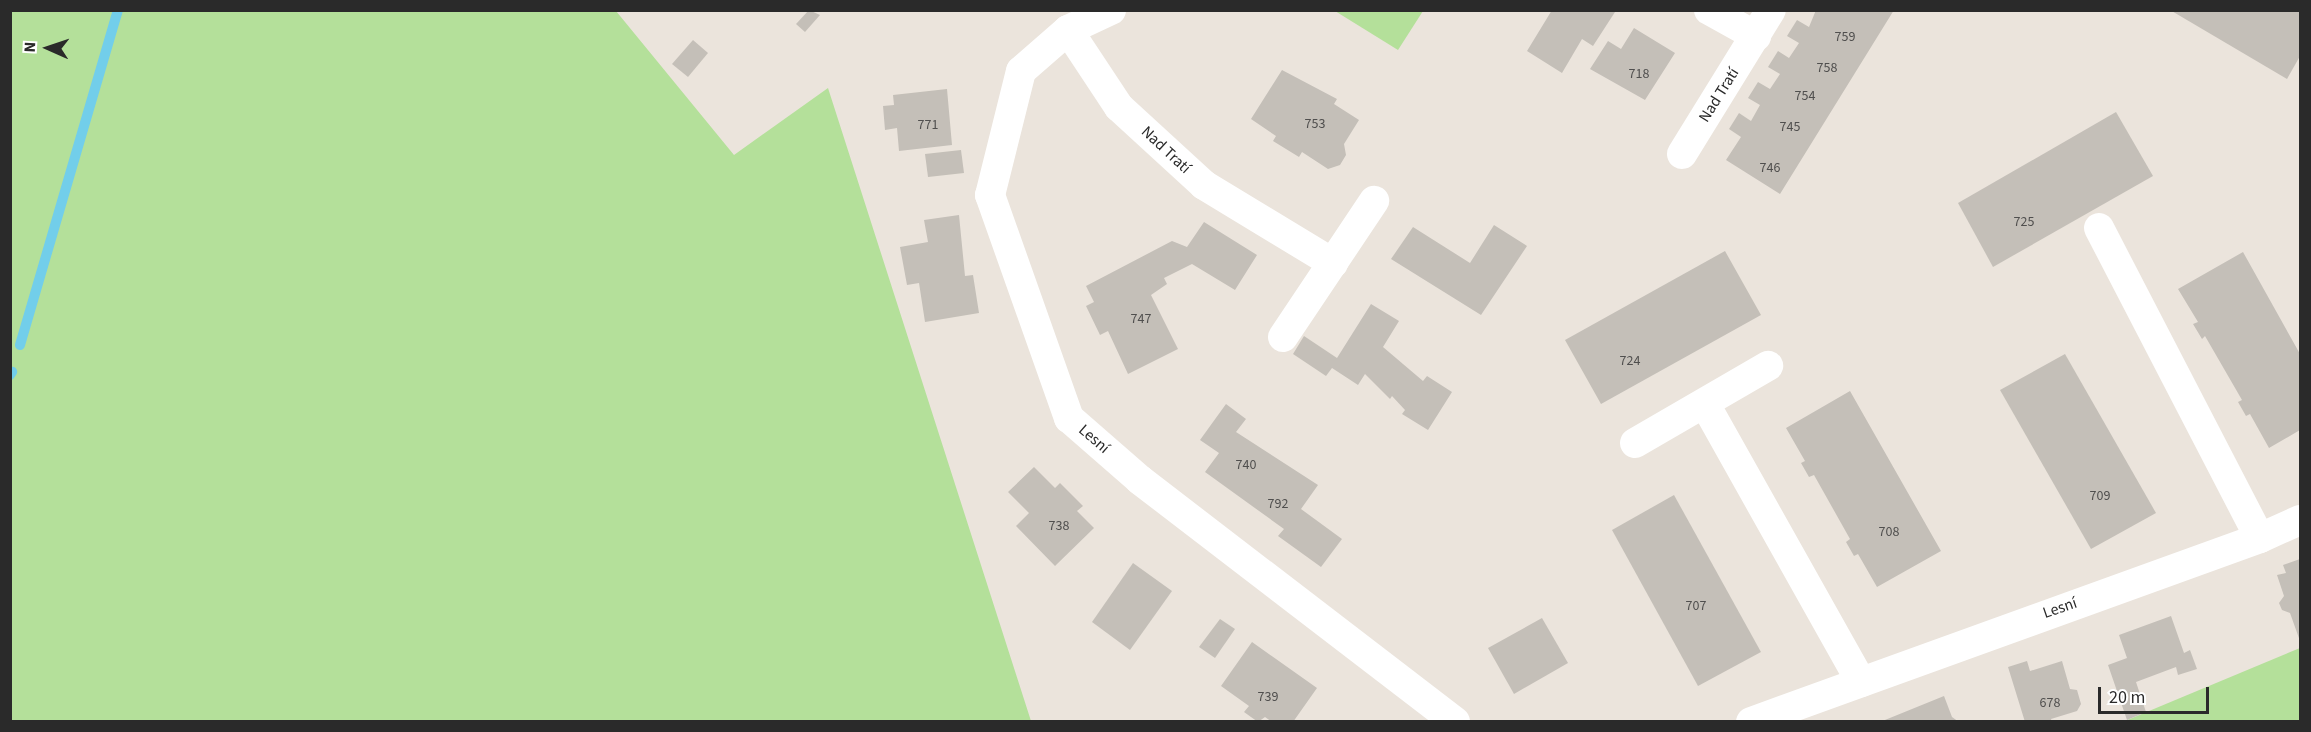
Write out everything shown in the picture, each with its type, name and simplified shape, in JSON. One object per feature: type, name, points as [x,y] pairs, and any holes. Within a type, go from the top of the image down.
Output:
[{"type":"street","points":[[1068,30],[1111,10]]},
{"type":"street","points":[[1710,10],[1756,36]]},
{"type":"street","name":"Nad Tratí","points":[[1682,154],[1771,10]]},
{"type":"street","name":"Nad Tratí","points":[[1068,30],[1119,107],[1204,185],[1333,263]]},
{"type":"street","name":"Lesní","points":[[1068,30],[1021,71],[990,195],[1069,418],[1140,480],[1455,722]]},
{"type":"street","points":[[1283,337],[1374,201]]},
{"type":"street","points":[[2099,228],[2260,538]]},
{"type":"street","points":[[1635,442],[1768,366]]},
{"type":"street","points":[[1705,404],[1861,682]]},
{"type":"street","name":"Lesní","points":[[1751,722],[2260,538],[2301,520]]},
{"type":"green space","points":[[10,11],[616,11],[734,155],[828,88],[1031,721],[11,721]]},
{"type":"green space","points":[[1335,11],[1423,11],[1398,50]]},
{"type":"green space","points":[[2300,648],[2300,721],[2125,721]]},
{"type":"building","points":[[809,10],[820,15],[805,32],[796,24]]},
{"type":"building","points":[[1552,10],[1615,12],[1593,46],[1582,39],[1562,73],[1527,51]]},
{"type":"building","points":[[1816,10],[1894,10],[1780,194],[1726,160],[1741,137],[1729,129],[1739,113],[1751,121],[1760,105],[1748,98],[1758,82],[1770,89],[1780,74],[1768,67],[1778,51],[1789,58],[1799,43],[1787,36],[1797,20],[1809,27]]},
{"type":"building","points":[[2170,10],[2300,10],[2300,56],[2287,79]]},
{"type":"building","points":[[1634,28],[1675,53],[1645,100],[1590,69],[1608,41],[1621,49]]},
{"type":"building","points":[[693,40],[708,53],[688,77],[672,64]]},
{"type":"building","points":[[1282,70],[1337,99],[1334,104],[1359,120],[1344,144],[1346,155],[1340,165],[1328,169],[1302,152],[1299,157],[1273,141],[1276,136],[1251,119]]},
{"type":"building","points":[[947,89],[952,145],[899,151],[897,128],[885,130],[883,106],[894,105],[893,95]]},
{"type":"building","points":[[2116,112],[2153,176],[1993,267],[1958,203]]},
{"type":"building","points":[[961,150],[964,173],[928,177],[925,154]]},
{"type":"building","points":[[959,215],[965,276],[973,275],[979,313],[925,322],[919,283],[907,285],[900,247],[928,242],[924,220]]},
{"type":"building","points":[[1204,222],[1257,255],[1235,290],[1192,264],[1164,278],[1167,284],[1151,295],[1178,349],[1128,374],[1108,331],[1100,335],[1086,306],[1094,302],[1086,286],[1172,241],[1187,247]]},
{"type":"building","points":[[1494,225],[1527,246],[1481,315],[1391,259],[1413,227],[1470,263]]},
{"type":"building","points":[[1725,251],[1761,315],[1601,404],[1565,340]]},
{"type":"building","points":[[2243,252],[2300,354],[2300,430],[2269,448],[2250,414],[2246,416],[2238,402],[2242,400],[2205,336],[2202,339],[2193,324],[2198,322],[2178,289]]},
{"type":"building","points":[[1371,304],[1399,321],[1383,347],[1423,381],[1427,376],[1452,392],[1428,430],[1402,414],[1405,410],[1392,396],[1390,399],[1365,374],[1358,385],[1332,368],[1326,376],[1293,354],[1304,336],[1337,358]]},
{"type":"building","points":[[2065,354],[2156,513],[2091,549],[2000,390]]},
{"type":"building","points":[[1850,391],[1941,551],[1877,587],[1858,554],[1854,556],[1846,542],[1850,539],[1814,475],[1809,477],[1801,463],[1805,461],[1786,428]]},
{"type":"building","points":[[1226,404],[1246,419],[1236,432],[1318,485],[1301,509],[1342,539],[1321,567],[1278,536],[1284,529],[1205,472],[1219,453],[1200,440]]},
{"type":"building","points":[[1034,467],[1055,488],[1060,483],[1083,506],[1077,511],[1094,528],[1055,566],[1016,526],[1029,513],[1008,492]]},
{"type":"building","points":[[1674,495],[1761,652],[1698,686],[1612,530]]},
{"type":"building","points":[[2300,559],[2300,641],[2290,613],[2282,610],[2279,603],[2284,596],[2277,575],[2286,573],[2283,565]]},
{"type":"building","points":[[1133,563],[1172,591],[1130,650],[1092,622]]},
{"type":"building","points":[[2171,616],[2184,653],[2190,650],[2197,669],[2178,675],[2176,667],[2136,682],[2146,712],[2127,720],[2108,665],[2127,658],[2119,635]]},
{"type":"building","points":[[1542,618],[1568,663],[1514,694],[1488,648]]},
{"type":"building","points":[[1220,619],[1235,629],[1215,658],[1199,647]]},
{"type":"building","points":[[1252,642],[1317,688],[1293,722],[1272,722],[1265,717],[1258,722],[1244,712],[1249,706],[1221,686]]},
{"type":"building","points":[[2027,661],[2030,671],[2062,661],[2070,689],[2077,690],[2081,704],[2077,711],[2051,719],[2052,722],[2025,722],[2008,667]]},
{"type":"building","points":[[1944,696],[1952,717],[1959,722],[1880,722]]},
{"type":"waterway","points":[[20,345],[118,10]]}]
